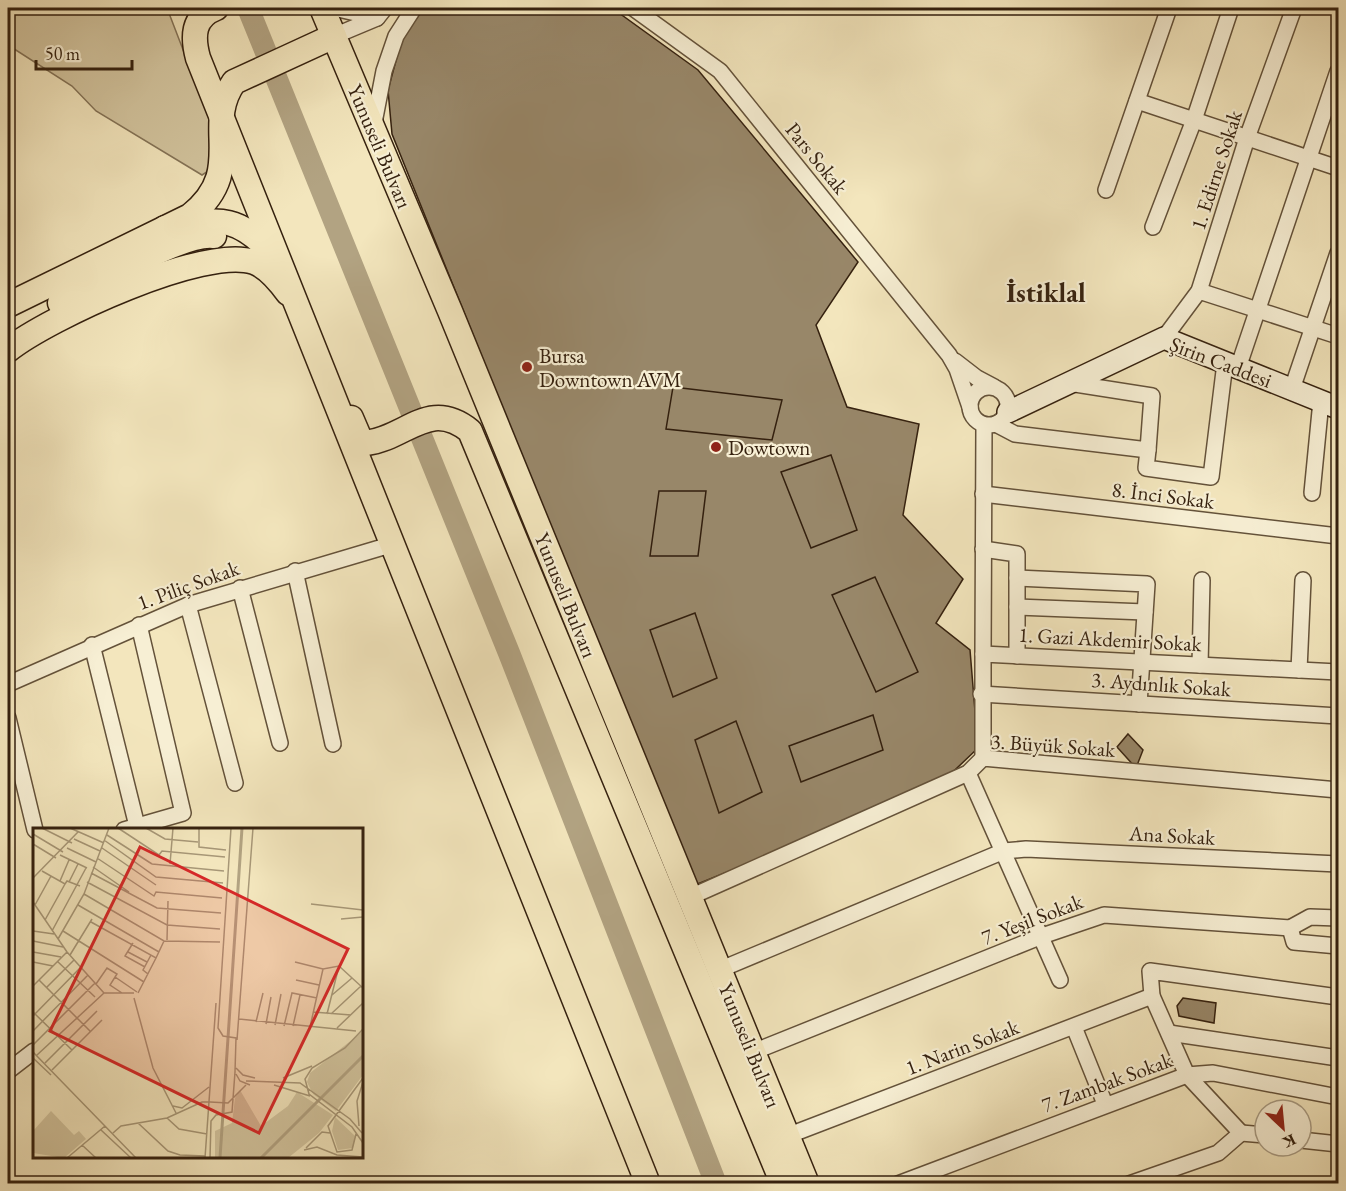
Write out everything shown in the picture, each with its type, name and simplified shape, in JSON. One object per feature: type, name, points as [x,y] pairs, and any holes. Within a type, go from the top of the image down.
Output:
[{"type":"main road","name":"Yunuseli Bulvarı","points":[[322,8],[467,353],[688,898],[807,1184]]},
{"type":"main road","points":[[213,9],[200,17],[194,31],[197,55],[301,311],[390,545],[648,1184]]},
{"type":"main road","points":[[9,328],[165,228],[190,216],[206,203],[214,189],[223,159],[221,116],[227,92],[234,81],[334,36]]},
{"type":"main road","points":[[165,228],[210,221],[227,222],[250,230],[279,258],[300,286],[310,305],[360,439],[366,443],[436,417],[459,423],[470,431],[478,446]]},
{"type":"main road","points":[[9,328],[155,254],[208,235],[235,239],[254,250],[272,263],[290,284]]},
{"type":"main road","points":[[9,328],[37,331],[104,299],[182,268],[209,261],[255,262],[277,278],[301,311]]},
{"type":"main road","points":[[467,353],[474,392],[478,446]]},
{"type":"main road","name":"Yunuseli Bulvarı","points":[[478,446],[783,1184]]},
{"type":"street","points":[[333,8],[381,13]]},
{"type":"street","points":[[372,130],[384,71],[396,36],[414,8]]},
{"type":"street","name":"Pars Sokak","points":[[633,8],[720,71],[949,355]]},
{"type":"street","points":[[1106,190],[1169,8]]},
{"type":"street","points":[[1153,227],[1194,120],[1231,8]]},
{"type":"street","name":"1. Edirne Sokak","points":[[1164,338],[1199,291],[1247,138],[1294,8]]},
{"type":"street","points":[[334,36],[381,13]]},
{"type":"street","points":[[1069,383],[1152,396],[1146,468],[1210,477],[1232,365],[1257,312],[1338,71]]},
{"type":"street","points":[[1137,101],[1338,168]]},
{"type":"street","points":[[1292,389],[1338,253]]},
{"type":"street","points":[[1199,291],[1257,312],[1338,336]]},
{"type":"street","name":"Şirin Caddesi","points":[[996,420],[1164,338],[1330,404]]},
{"type":"street","points":[[949,355],[1008,399],[996,420],[984,494],[982,758]]},
{"type":"street","points":[[949,355],[957,369],[974,418],[996,420],[1015,435],[1148,450]]},
{"type":"street","points":[[970,407],[977,391],[994,387]]},
{"type":"street","points":[[1312,493],[1330,404]]},
{"type":"street","name":"8. İnci Sokak","points":[[984,494],[1338,536]]},
{"type":"street","name":"1. Piliç Sokak","points":[[8,684],[92,645],[188,605],[295,571],[390,545]]},
{"type":"street","points":[[983,549],[1017,554],[1017,656]]},
{"type":"street","points":[[295,571],[333,744]]},
{"type":"street","points":[[1017,578],[1147,584],[1139,704]]},
{"type":"street","points":[[1200,664],[1202,580]]},
{"type":"street","points":[[1299,670],[1303,580]]},
{"type":"street","points":[[240,588],[280,743]]},
{"type":"street","points":[[188,605],[235,783]]},
{"type":"street","points":[[1017,607],[1146,612]]},
{"type":"street","points":[[92,645],[130,828],[183,813],[139,625]]},
{"type":"street","name":"1. Gazi Akdemir Sokak","points":[[983,654],[1338,672]]},
{"type":"street","name":"3. Aydınlık Sokak","points":[[981,694],[1338,716]]},
{"type":"street","points":[[8,718],[14,771],[34,828]]},
{"type":"street","name":"3. Büyük Sokak","points":[[688,898],[968,773],[982,758],[1338,790]]},
{"type":"street","points":[[968,773],[1060,980]]},
{"type":"street","name":"Ana Sokak","points":[[719,970],[1004,851],[1026,849],[1338,864]]},
{"type":"street","name":"7. Yeşil Sokak","points":[[753,1052],[1042,936],[1104,915],[1290,928],[1310,917],[1338,918]]},
{"type":"street","points":[[1290,928],[1294,942],[1338,946]]},
{"type":"street","points":[[1253,1134],[1241,1132],[1187,1075],[1152,996],[1150,971],[1338,997]]},
{"type":"street","name":"1. Narin Sokak","points":[[787,1136],[1152,996]]},
{"type":"street","points":[[1074,1027],[1105,1104]]},
{"type":"street","points":[[1169,1033],[1338,1058]]},
{"type":"street","points":[[8,1071],[33,1053]]},
{"type":"street","name":"7. Zambak Sokak","points":[[898,1184],[1105,1104],[1187,1075],[1213,1073],[1338,1096]]},
{"type":"street","points":[[1129,1184],[1147,1181],[1218,1154],[1241,1132]]},
{"type":"street","points":[[1313,1141],[1338,1144]]},
{"type":"shaded area","points":[[8,8],[167,8],[210,120],[210,170],[202,175],[96,111],[72,86],[8,45]]},
{"type":"building","name":"Dowtown","points":[[424,8],[612,8],[698,70],[858,262],[816,325],[847,407],[919,424],[903,515],[963,579],[936,623],[970,650],[978,748],[936,788],[695,885],[392,134],[388,90],[402,38]]},
{"type":"building","points":[[673,387],[782,400],[772,440],[666,429]]},
{"type":"building","points":[[831,455],[857,530],[811,548],[781,472]]},
{"type":"building","points":[[659,491],[706,491],[698,556],[650,556]]},
{"type":"building","points":[[875,577],[918,672],[876,692],[832,595]]},
{"type":"building","points":[[695,613],[717,678],[673,697],[650,630]]},
{"type":"building","points":[[873,715],[883,750],[801,782],[789,746]]},
{"type":"building","points":[[736,721],[762,792],[719,813],[695,740]]},
{"type":"building","points":[[1128,734],[1143,750],[1136,768],[1117,747]]},
{"type":"building","points":[[1183,998],[1216,1003],[1214,1023],[1179,1016],[1177,1006]]},
{"type":"waterway","points":[[248,8],[509,653],[716,1184]]},
{"type":"place","name":"Bursa Downtown AVM","points":[[527,367]]},
{"type":"place","name":"Dowtown","points":[[716,447]]},
{"type":"district","name":"İstiklal","points":[[1046,292]]}]
